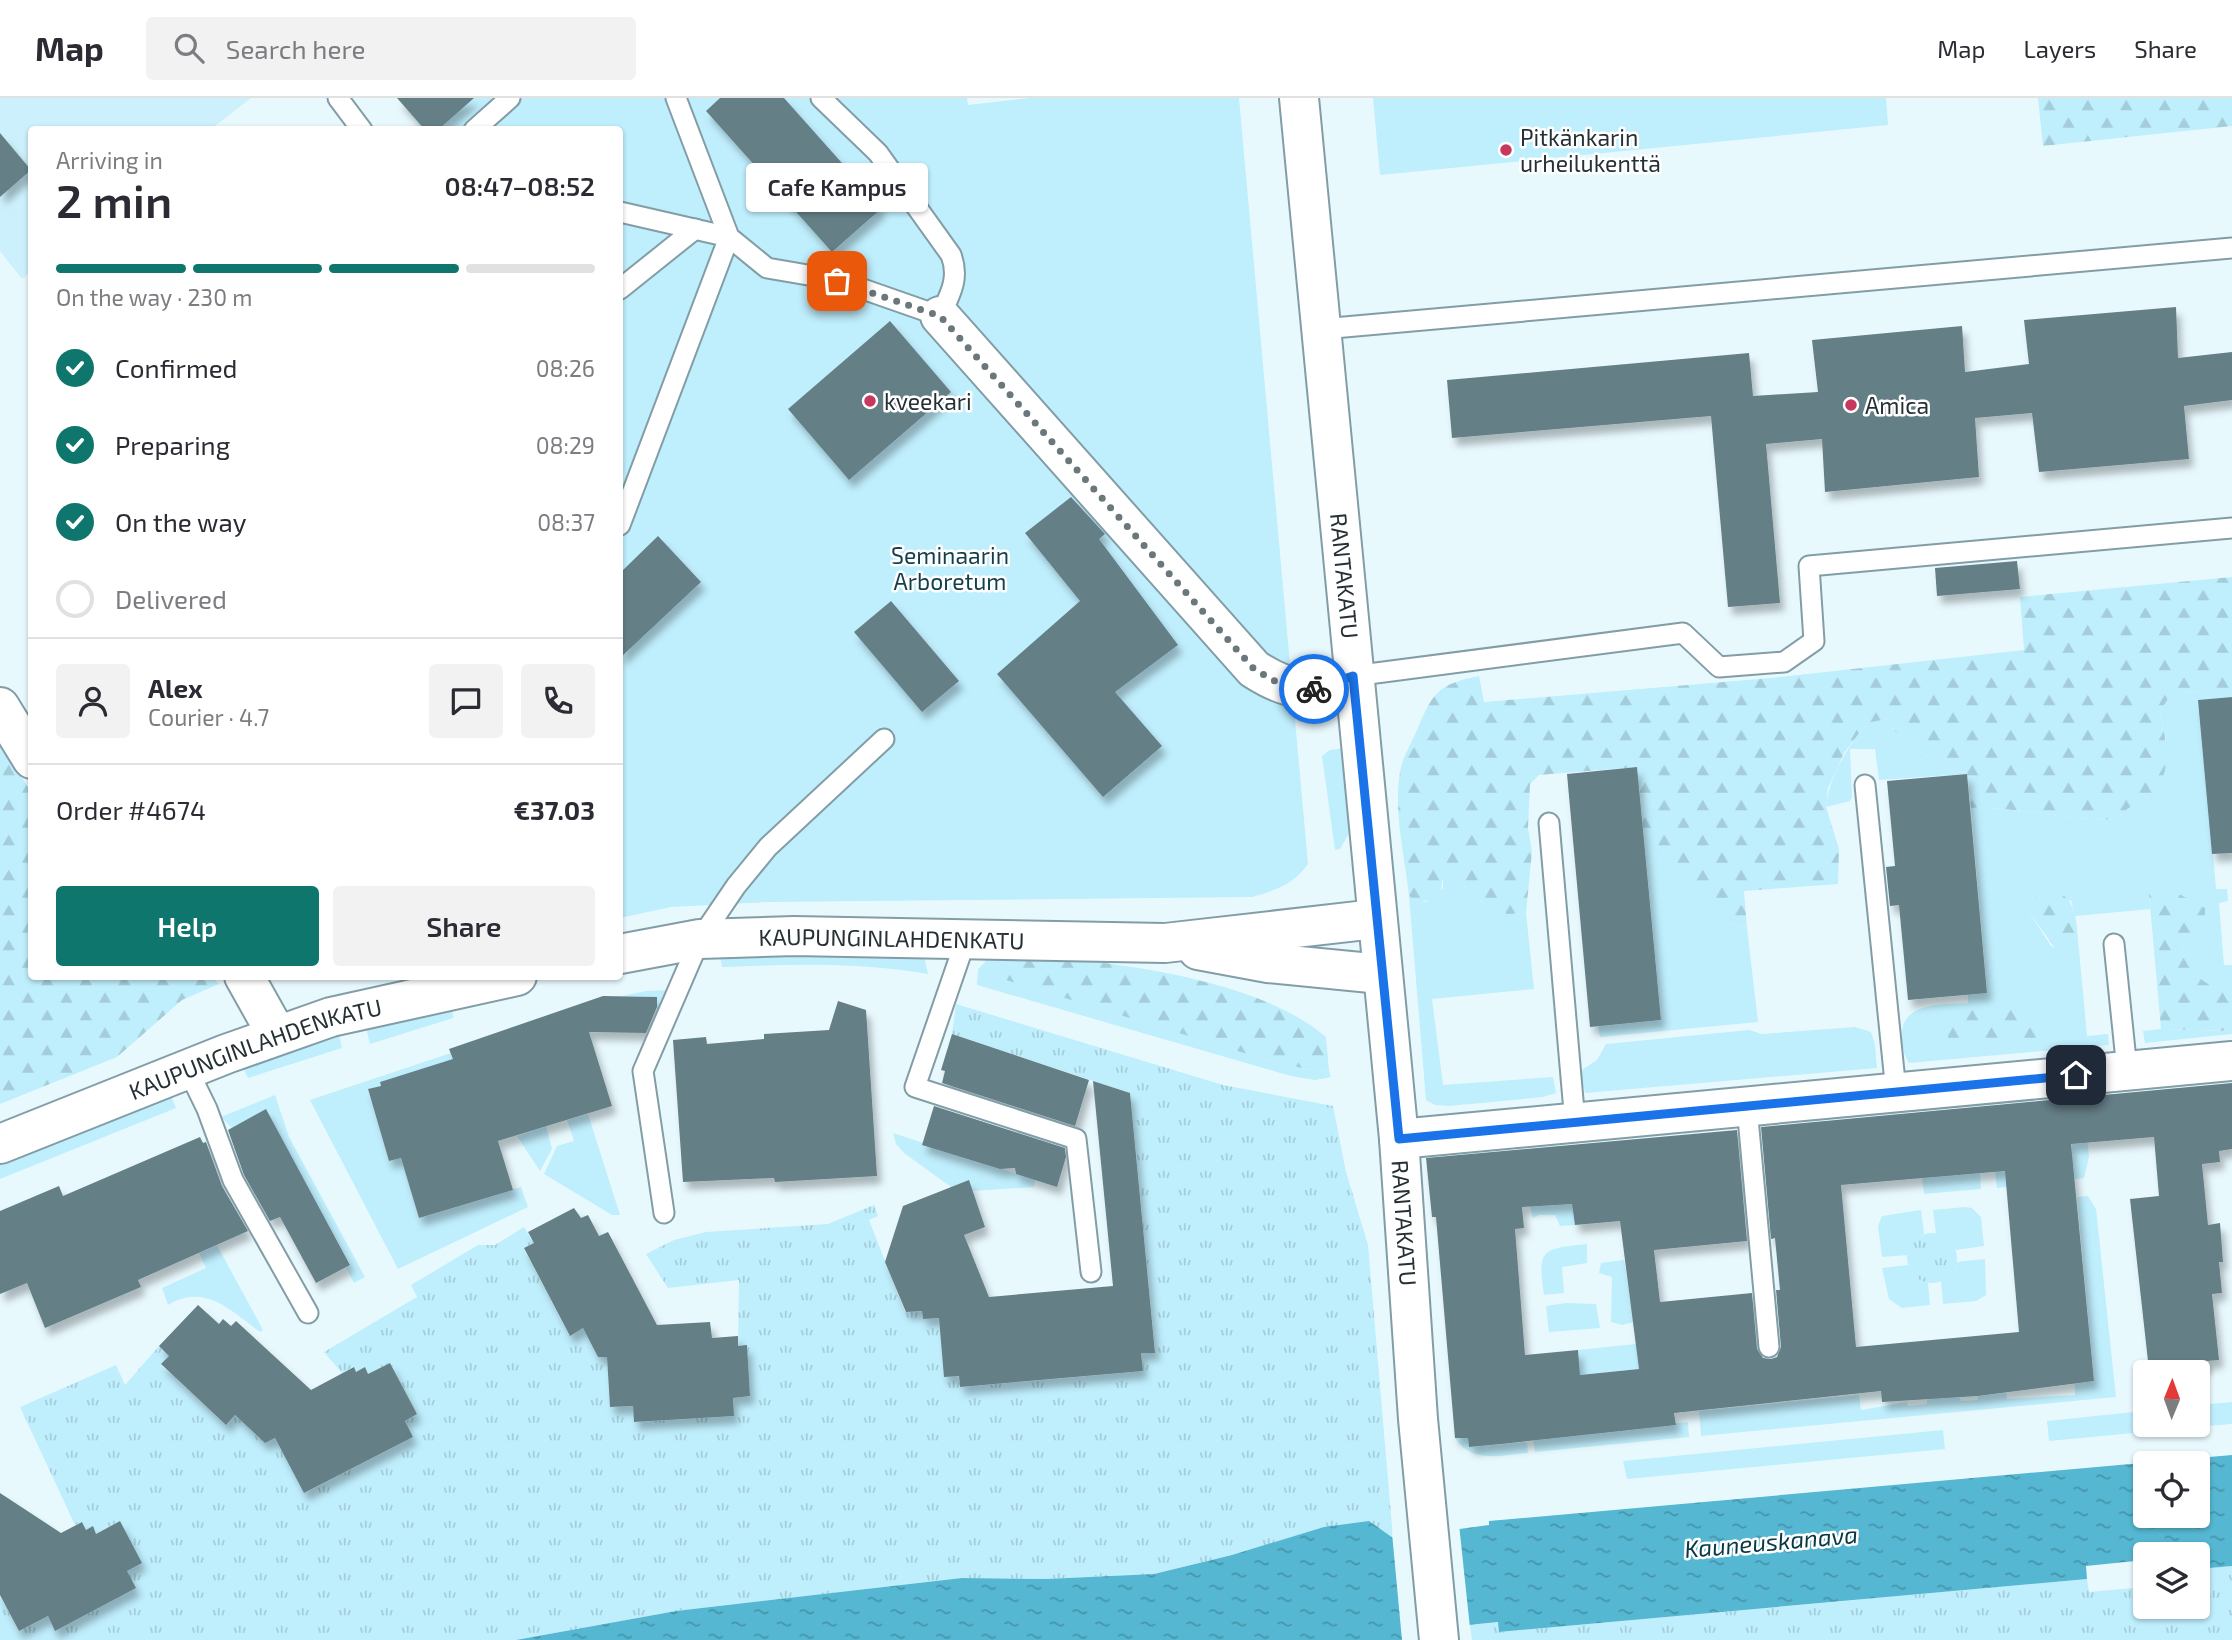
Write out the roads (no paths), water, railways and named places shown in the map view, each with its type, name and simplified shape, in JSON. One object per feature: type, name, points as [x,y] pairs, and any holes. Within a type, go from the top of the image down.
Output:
[{"type":"street","name":"RANTAKATU","points":[[1299,98],[1381,974],[1399,1139],[1438,1640]]},
{"type":"street","points":[[940,316],[1254,669],[1285,687],[1303,690],[1321,689],[1353,676]]},
{"type":"street","points":[[0,707],[28,752]]},
{"type":"street","name":"KAUPUNGINLAHDENKATU","points":[[623,953],[700,939],[794,936],[1165,943],[1376,919]]},
{"type":"street","name":"KAUPUNGINLAHDENKATU","points":[[1165,943],[1268,963],[1381,974]]},
{"type":"street","points":[[246,980],[277,1035]]},
{"type":"street","name":"KAUPUNGINLAHDENKATU","points":[[0,1144],[277,1035],[331,1017],[499,980]]},
{"type":"street","points":[[1399,1139],[2232,1061]]},
{"type":"lane","points":[[338,98],[359,126]]},
{"type":"lane","points":[[478,126],[510,98]]},
{"type":"lane","points":[[623,518],[729,237],[676,98]]},
{"type":"lane","points":[[623,213],[729,237],[767,268],[837,281],[940,316],[954,285],[951,255],[878,153],[821,98]]},
{"type":"lane","points":[[623,287],[695,229]]},
{"type":"lane","points":[[1322,329],[2232,248]]},
{"type":"lane","points":[[1353,676],[1683,633],[1719,667],[1784,663],[1814,641],[1809,566],[2232,528]]},
{"type":"lane","points":[[664,1213],[643,1071],[700,939],[736,886],[768,847],[884,739]]},
{"type":"lane","points":[[1865,785],[1896,1093]]},
{"type":"lane","points":[[1549,823],[1575,1123]]},
{"type":"lane","points":[[966,939],[915,1087],[1076,1139],[1091,1272]]},
{"type":"lane","points":[[2114,944],[2127,1070]]},
{"type":"lane","points":[[188,1070],[207,1109],[233,1180],[308,1314]]},
{"type":"lane","points":[[1747,1107],[1769,1347]]},
{"type":"water","name":"Kauneuskanava","points":[[2232,1455],[2232,1566],[2210,1568],[2210,1542],[2133,1542],[2133,1561],[2086,1566],[2087,1579],[1499,1632],[1498,1622],[1429,1629],[1429,1640],[516,1640],[676,1611],[962,1578],[1046,1579],[1154,1574],[1232,1555],[1324,1527],[1369,1521],[1393,1538],[1489,1525],[1489,1521],[2133,1464],[2133,1528],[2210,1528],[2210,1457]]},
{"type":"place","name":"Pitkänkarin urheilukenttä","points":[[1506,150]]},
{"type":"place","name":"Cafe Kampus","points":[[837,281]]},
{"type":"place","name":"kveekari","points":[[870,401]]},
{"type":"place","name":"Amica","points":[[1851,405]]},
{"type":"park label","name":"Seminaarin Arboretum","points":[[950,568]]}]
